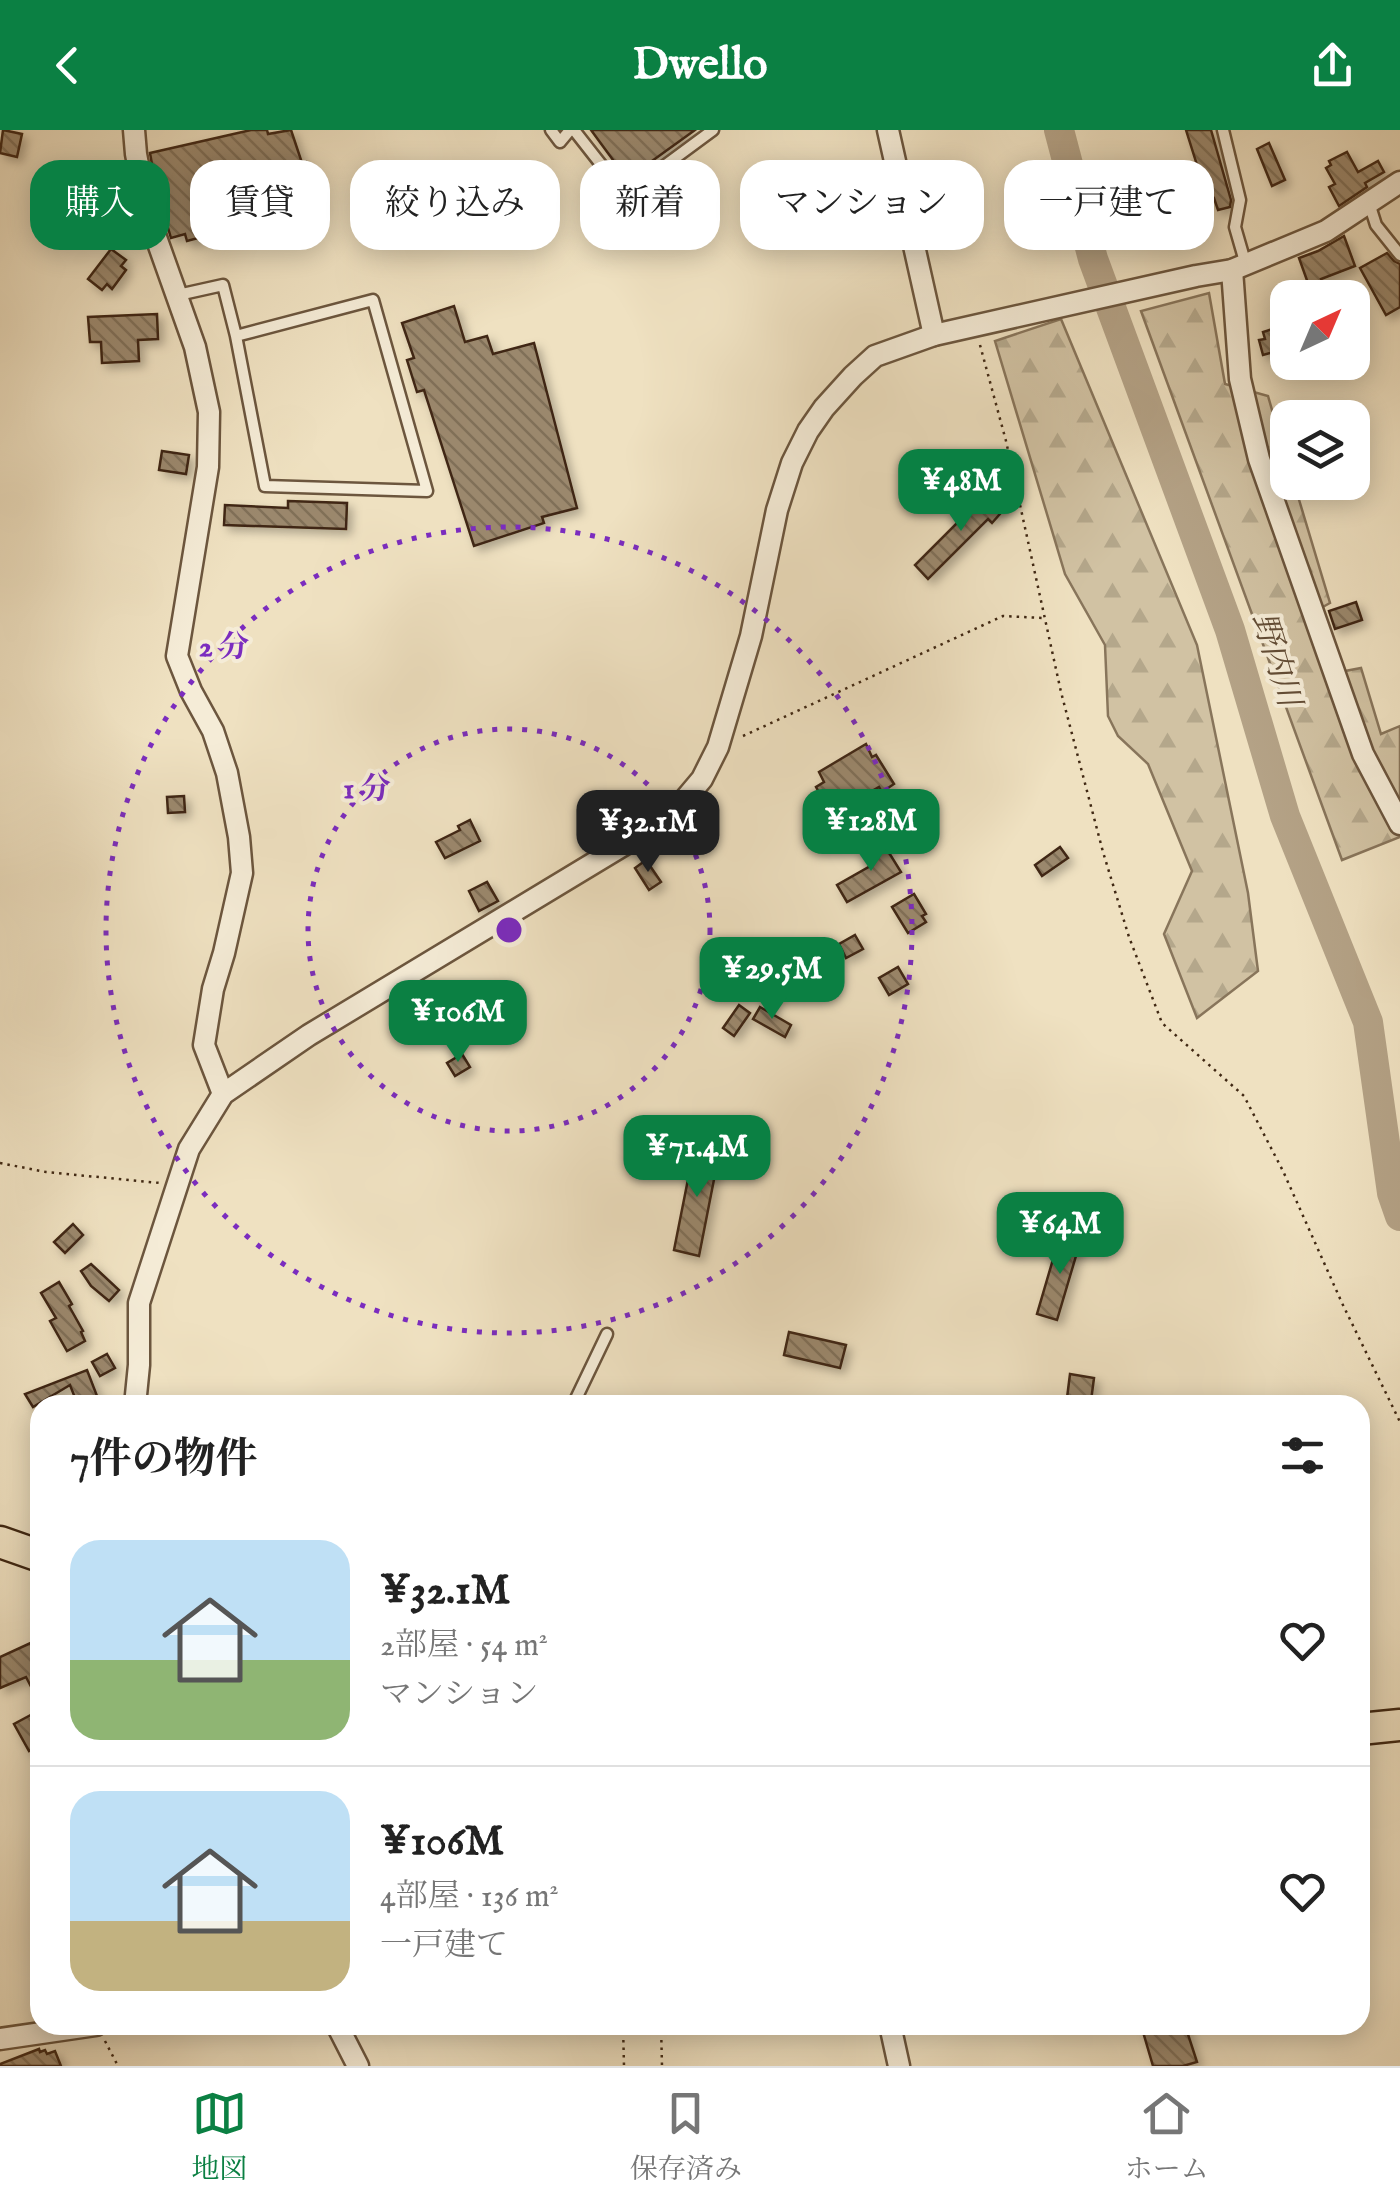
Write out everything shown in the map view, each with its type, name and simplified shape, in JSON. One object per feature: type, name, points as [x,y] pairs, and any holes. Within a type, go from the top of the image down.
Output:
[{"type":"main road","points":[[0,1542],[30,1552]]},
{"type":"main road","points":[[1370,1728],[1400,1725]]},
{"type":"street","points":[[134,130],[147,212],[196,347],[209,412],[208,467],[177,656],[213,732],[227,773],[239,837],[242,873],[213,989],[204,1046],[222,1094]]},
{"type":"street","points":[[888,130],[934,336]]},
{"type":"street","points":[[136,1395],[139,1304],[189,1149],[222,1094],[309,1035],[670,817],[702,779],[718,747],[751,636],[777,510],[792,463],[824,408],[875,356],[934,336],[1239,268],[1326,231],[1400,182]]},
{"type":"street","points":[[1239,268],[1240,379],[1260,459],[1363,754],[1400,824]]},
{"type":"street","points":[[0,2039],[44,2035]]},
{"type":"street","points":[[342,2035],[358,2066]]},
{"type":"street","points":[[892,2035],[899,2066]]},
{"type":"lane","points":[[551,130],[560,142],[572,130],[624,195],[714,130]]},
{"type":"lane","points":[[1223,130],[1240,200],[1236,227],[1239,268]]},
{"type":"lane","points":[[1368,203],[1376,225],[1400,255]]},
{"type":"lane","points":[[178,295],[223,285],[265,486],[426,491],[373,300],[236,336]]},
{"type":"lane","points":[[579,1395],[607,1334]]},
{"type":"path","points":[[981,325],[1061,692],[1129,937],[1162,1023],[1244,1096],[1400,1422]]},
{"type":"path","points":[[718,747],[1003,616],[1045,618]]},
{"type":"path","points":[[0,1162],[46,1172],[176,1184]]},
{"type":"path","points":[[102,2035],[118,2066]]},
{"type":"path","points":[[623,2035],[624,2066]]},
{"type":"path","points":[[661,2035],[662,2066]]},
{"type":"green space","points":[[1209,293],[1225,384],[1268,396],[1270,500],[1299,500],[1330,603],[1321,608],[1345,671],[1361,668],[1381,734],[1400,726],[1400,837],[1342,860],[1141,311]]},
{"type":"green space","points":[[1061,319],[1197,645],[1248,893],[1258,971],[1197,1018],[1164,934],[1192,871],[1148,764],[1118,736],[1108,716],[1105,645],[1065,574],[995,341]]},
{"type":"building","points":[[3,130],[22,134],[17,157],[0,153]]},
{"type":"building","points":[[251,130],[267,130],[268,134],[291,130],[301,160],[190,160],[187,241],[185,234],[171,238],[170,235],[170,160],[151,160],[150,153]]},
{"type":"building","points":[[591,130],[695,130],[653,160],[613,160]]},
{"type":"building","points":[[1186,130],[1211,130],[1230,207],[1218,210],[1214,198],[1214,160],[1195,160]]},
{"type":"building","points":[[1269,143],[1285,180],[1272,186],[1257,149]]},
{"type":"building","points":[[1347,152],[1358,172],[1378,161],[1384,172],[1339,206],[1329,187],[1335,184],[1326,168],[1331,165],[1329,161]]},
{"type":"building","points":[[1344,236],[1355,266],[1321,280],[1307,280],[1299,258]]},
{"type":"building","points":[[110,250],[126,260],[121,266],[126,270],[112,289],[107,284],[102,290],[88,279]]},
{"type":"building","points":[[1387,253],[1400,264],[1400,307],[1386,315],[1360,268]]},
{"type":"building","points":[[454,306],[465,342],[487,336],[493,354],[534,343],[577,508],[542,517],[544,523],[474,546],[424,390],[417,392],[407,360],[414,358],[402,323]]},
{"type":"building","points":[[157,314],[158,339],[138,340],[139,361],[102,363],[101,342],[90,342],[88,317]]},
{"type":"building","points":[[1270,330],[1270,353],[1263,355],[1259,340],[1265,339],[1263,332]]},
{"type":"building","points":[[162,451],[189,455],[186,474],[159,470]]},
{"type":"building","points":[[989,491],[1006,507],[992,523],[988,519],[928,579],[915,565]]},
{"type":"building","points":[[288,501],[347,503],[346,529],[224,525],[225,505],[288,508]]},
{"type":"building","points":[[1356,602],[1362,620],[1335,629],[1329,611]]},
{"type":"building","points":[[866,744],[894,784],[882,792],[879,787],[841,809],[834,797],[825,803],[816,787],[824,782],[819,772]]},
{"type":"building","points":[[184,796],[185,812],[168,813],[167,797]]},
{"type":"building","points":[[470,820],[480,841],[445,858],[436,842]]},
{"type":"building","points":[[883,843],[901,872],[847,902],[837,885],[872,865],[865,854]]},
{"type":"building","points":[[1060,847],[1068,858],[1042,876],[1035,865]]},
{"type":"building","points":[[646,860],[661,882],[649,890],[635,868]]},
{"type":"building","points":[[487,882],[498,901],[479,911],[469,891]]},
{"type":"building","points":[[914,894],[926,914],[922,916],[926,922],[908,933],[892,907]]},
{"type":"building","points":[[855,935],[863,949],[846,958],[839,944]]},
{"type":"building","points":[[898,967],[908,984],[889,995],[879,978]]},
{"type":"building","points":[[739,1005],[750,1013],[734,1036],[723,1028]]},
{"type":"building","points":[[760,1007],[791,1025],[785,1037],[753,1019]]},
{"type":"building","points":[[462,1054],[470,1067],[455,1076],[447,1063]]},
{"type":"building","points":[[695,1144],[720,1149],[699,1256],[674,1250]]},
{"type":"building","points":[[73,1224],[83,1235],[65,1253],[54,1242]]},
{"type":"building","points":[[1071,1226],[1084,1229],[1057,1320],[1037,1314],[1054,1256],[1062,1259]]},
{"type":"building","points":[[91,1264],[119,1290],[109,1301],[81,1271]]},
{"type":"building","points":[[59,1282],[72,1304],[69,1306],[85,1341],[67,1351],[50,1321],[56,1318],[41,1293]]},
{"type":"building","points":[[789,1332],[846,1345],[840,1368],[784,1355]]},
{"type":"building","points":[[107,1354],[115,1368],[100,1376],[92,1362]]},
{"type":"building","points":[[87,1370],[97,1395],[74,1395],[70,1385],[53,1395],[30,1395],[30,1402],[25,1394]]},
{"type":"building","points":[[1070,1374],[1094,1378],[1092,1395],[1067,1395]]},
{"type":"building","points":[[30,1643],[30,1685],[26,1677],[0,1688],[0,1657]]},
{"type":"building","points":[[30,1715],[30,1750],[29,1751],[14,1724]]},
{"type":"building","points":[[1144,2035],[1188,2035],[1197,2062],[1153,2066]]},
{"type":"building","points":[[39,2049],[47,2054],[55,2051],[61,2066],[0,2066],[0,2064]]},
{"type":"waterway","name":"野内川","points":[[1059,130],[1093,259],[1230,630],[1285,816],[1368,1022],[1392,1193],[1400,1216]]}]
